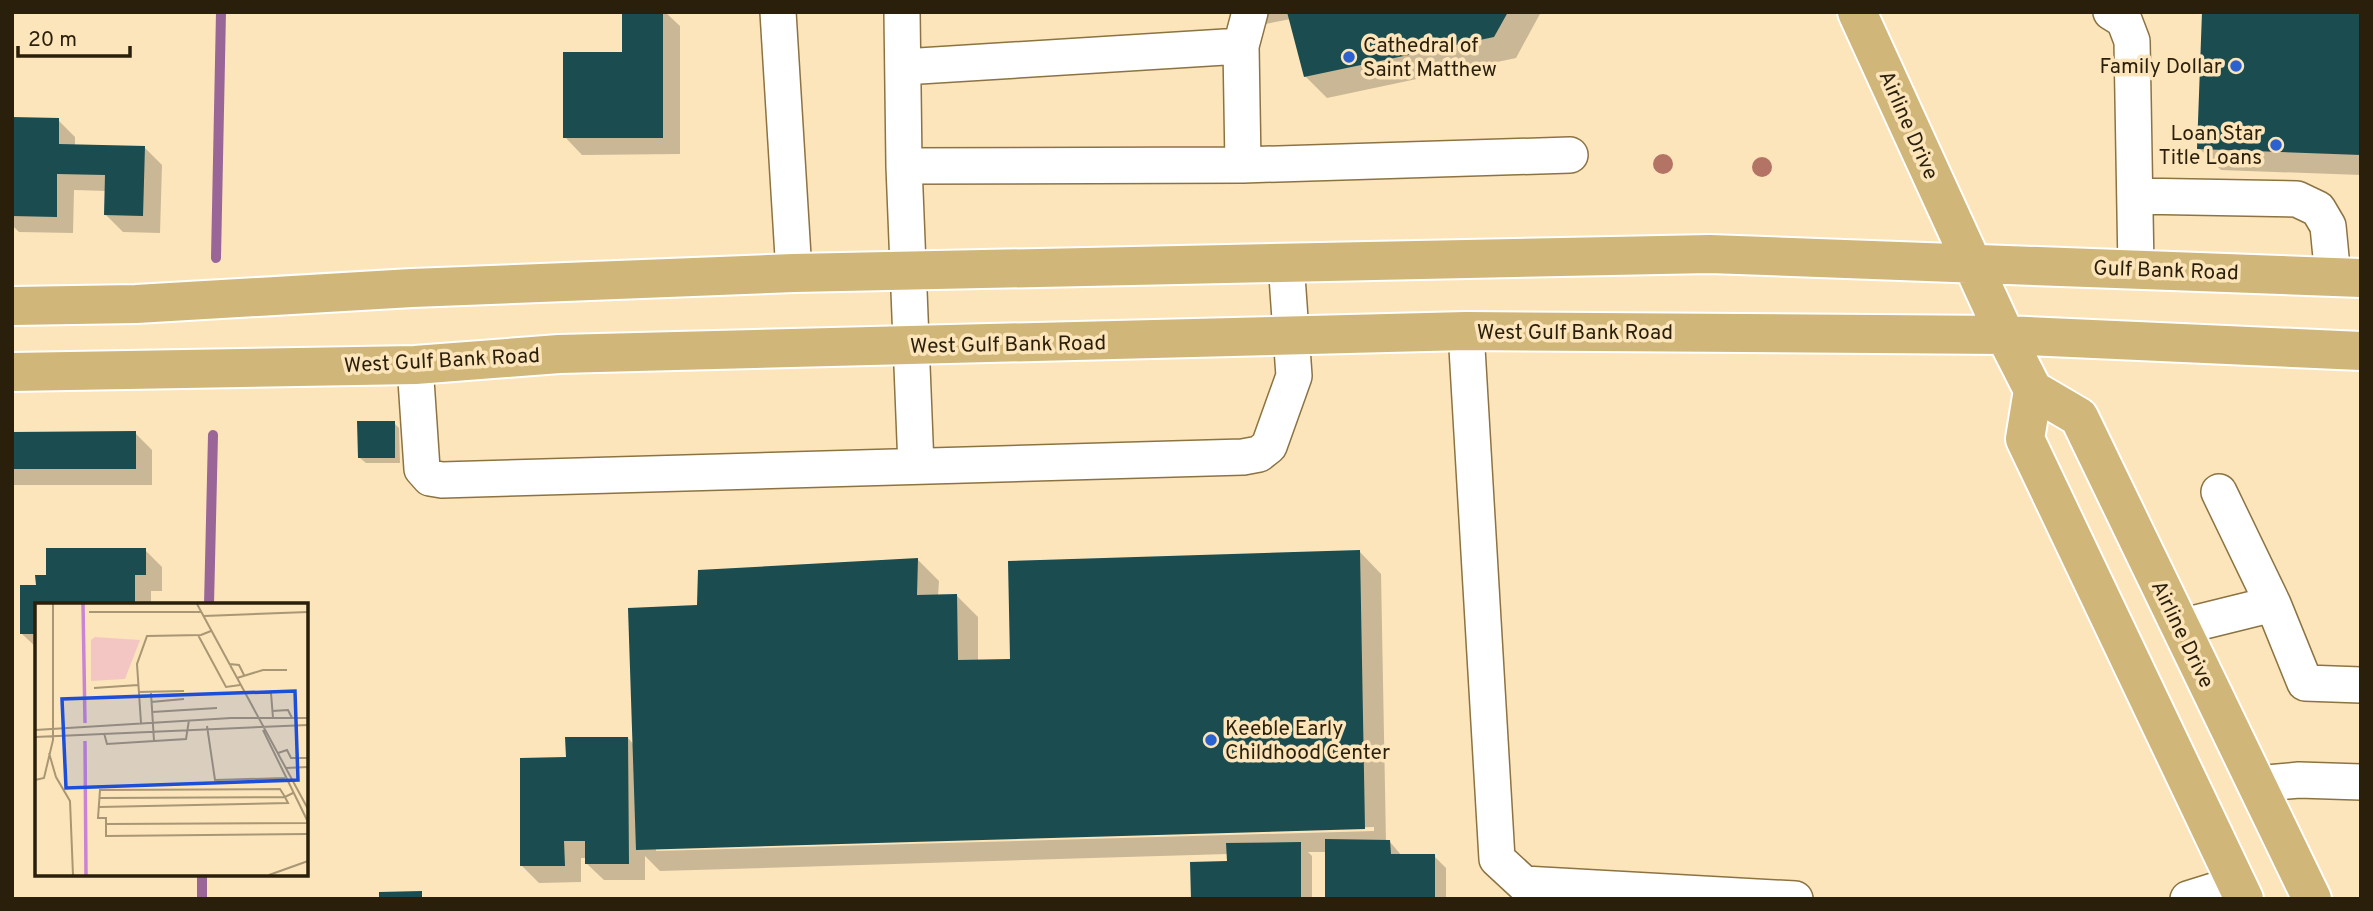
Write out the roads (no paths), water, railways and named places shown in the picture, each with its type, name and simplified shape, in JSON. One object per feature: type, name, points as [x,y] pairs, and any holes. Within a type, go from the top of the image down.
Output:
[{"type":"main road","name":"Airline Drive","points":[[1857,12],[2005,335],[2033,390],[2079,417],[2312,899]]},
{"type":"main road","points":[[12,306],[136,304],[412,288],[908,269],[1710,254],[1972,263]]},
{"type":"main road","name":"Gulf Bank Road","points":[[1972,263],[2347,278]]},
{"type":"main road","name":"West Gulf Bank Road","points":[[12,372],[415,365],[559,354],[1466,331],[2005,335]]},
{"type":"main road","points":[[2005,335],[2361,351]]},
{"type":"main road","points":[[2033,390],[2025,439],[2240,891]]},
{"type":"lane","points":[[778,12],[794,273]]},
{"type":"lane","points":[[902,12],[904,166],[916,466]]},
{"type":"lane","points":[[1243,165],[1241,46],[1250,12]]},
{"type":"lane","points":[[2111,12],[2124,20],[2132,41],[2136,269]]},
{"type":"lane","points":[[903,66],[1241,46]]},
{"type":"lane","points":[[904,166],[1243,165],[1570,155]]},
{"type":"lane","points":[[2136,196],[2297,199],[2318,209],[2328,226],[2347,278]]},
{"type":"lane","points":[[415,365],[422,469],[430,478],[442,481],[1259,454],[1269,446],[1276,432],[1294,376],[1286,262]]},
{"type":"lane","points":[[1466,331],[1497,859],[1524,884],[1794,899]]},
{"type":"lane","points":[[2219,492],[2273,604],[2305,683],[2361,685]]},
{"type":"lane","points":[[2180,627],[2273,604]]},
{"type":"lane","points":[[2256,784],[2299,779],[2361,782]]},
{"type":"lane","points":[[2188,899],[2240,891]]},
{"type":"waterway","points":[[216,258],[221,12]]},
{"type":"waterway","points":[[209,603],[213,435]]},
{"type":"waterway","points":[[202,876],[202,899]]},
{"type":"place","name":"Cathedral of Saint Matthew","points":[[1349,57]]},
{"type":"place","name":"Family Dollar","points":[[2236,66]]},
{"type":"place","name":"Loan Star Title Loans","points":[[2276,145]]},
{"type":"place","name":"Keeble Early Childhood Center","points":[[1211,740]]}]
